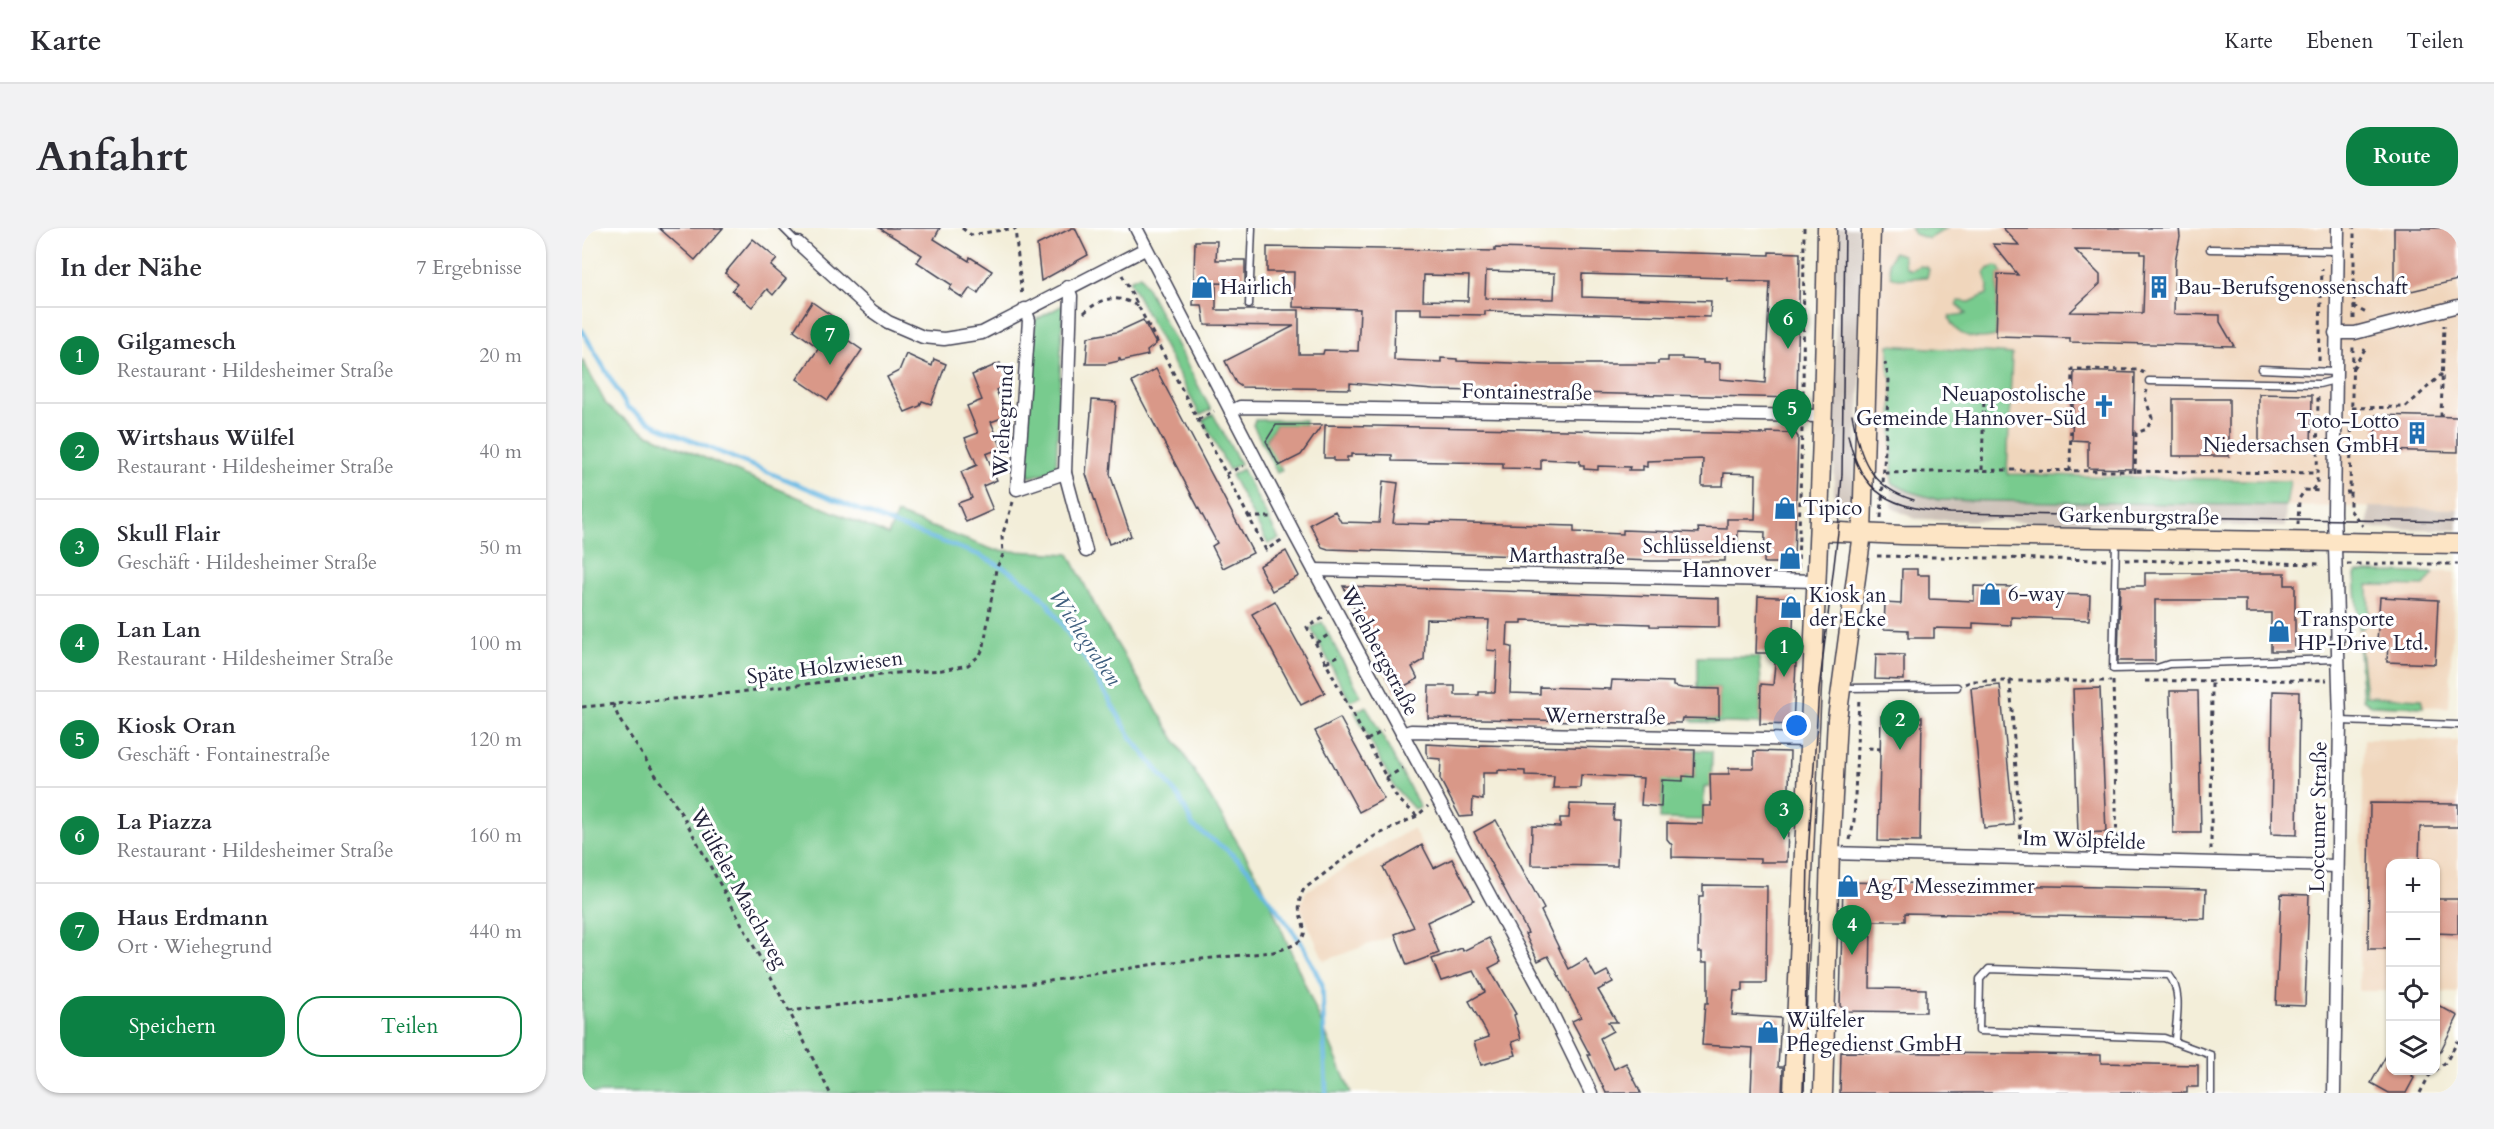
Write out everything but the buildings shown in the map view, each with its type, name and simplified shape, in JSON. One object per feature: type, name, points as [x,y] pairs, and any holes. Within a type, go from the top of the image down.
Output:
[{"type":"main road","points":[[1793,1093],[1808,740],[1818,580],[1827,228]]},
{"type":"main road","points":[[1823,1093],[1838,853],[1840,688],[1857,581],[1870,534],[1871,228]]},
{"type":"main road","name":"Garkenburgstraße","points":[[1819,531],[1870,534],[2458,544]]},
{"type":"street","name":"Wiehbergstraße","points":[[1136,228],[1294,533],[1538,986],[1591,1093]]},
{"type":"street","name":"Loccumer Straße","points":[[2334,1093],[2340,721],[2334,541],[2338,228]]},
{"type":"street","points":[[798,243],[872,311],[905,331],[923,337],[944,339],[982,333],[1067,287],[1145,249]]},
{"type":"street","points":[[1067,287],[1071,296],[1065,472],[1086,551]]},
{"type":"street","points":[[2335,333],[2355,333],[2458,306]]},
{"type":"street","name":"Wiehegrund","points":[[1025,309],[1029,320],[1017,489],[1065,472]]},
{"type":"street","name":"Fontainestraße","points":[[1231,412],[1240,407],[1823,416]]},
{"type":"street","name":"Marthastraße","points":[[1314,570],[1818,580]]},
{"type":"street","name":"Wernerstraße","points":[[1402,734],[1412,731],[1808,740]]},
{"type":"street","name":"Im Wölpfelde","points":[[1838,853],[2337,866]]},
{"type":"lane","points":[[783,228],[798,243]]},
{"type":"lane","points":[[1249,305],[1252,228]]},
{"type":"lane","points":[[2210,249],[2337,251]]},
{"type":"lane","points":[[2261,369],[2335,376]]},
{"type":"lane","points":[[2149,381],[2319,384],[2335,376]]},
{"type":"lane","points":[[2116,538],[2113,669],[2157,668],[2169,664],[2337,659]]},
{"type":"lane","points":[[1840,688],[1957,687]]},
{"type":"lane","points":[[2340,721],[2458,725]]},
{"type":"lane","points":[[2175,1040],[2177,992],[2175,982],[2169,975],[1989,969],[1980,979],[1979,1031],[2175,1040],[2211,1054],[2211,1093]]},
{"type":"path","points":[[962,228],[971,235],[1015,228],[1021,292],[1025,309]]},
{"type":"path","points":[[1798,549],[1803,416],[1804,228]]},
{"type":"path","points":[[1116,263],[1266,550],[1294,533]]},
{"type":"path","points":[[1084,313],[1102,300],[1116,297],[1126,299],[1138,307]]},
{"type":"path","points":[[2433,327],[2451,323]]},
{"type":"path","points":[[2441,417],[2444,325]]},
{"type":"path","points":[[2352,369],[2365,346],[2374,343]]},
{"type":"path","points":[[2070,471],[2072,369],[2138,370],[2147,375],[2149,381],[2145,397],[2152,418],[2147,429],[2136,433],[2135,472]]},
{"type":"path","points":[[2352,408],[2406,407],[2442,374]]},
{"type":"path","points":[[1982,470],[1984,397]]},
{"type":"path","points":[[1197,420],[1214,411]]},
{"type":"path","points":[[1226,474],[1243,466]]},
{"type":"path","points":[[1876,562],[1877,556],[1870,534],[1885,473],[1982,470],[2317,473]]},
{"type":"path","name":"Späte Holzwiesen","points":[[582,707],[787,687],[897,673],[942,670],[968,665],[980,655],[984,646],[996,569],[1003,555],[1002,536],[1017,489]]},
{"type":"path","points":[[1248,517],[1271,518]]},
{"type":"path","points":[[1877,556],[2457,565]]},
{"type":"path","points":[[789,1011],[1028,984],[1162,963],[1273,952],[1292,947],[1304,938],[1306,933],[1298,906],[1298,899],[1304,889],[1373,837],[1417,816],[1397,798],[1307,627],[1323,618]]},
{"type":"path","points":[[1316,643],[1331,633]]},
{"type":"path","points":[[1326,662],[1342,654]]},
{"type":"path","points":[[2135,681],[2338,680]]},
{"type":"path","points":[[1957,687],[1973,681],[2124,681]]},
{"type":"path","points":[[2010,681],[2022,858]]},
{"type":"path","points":[[2113,681],[2118,861]]},
{"type":"path","points":[[2211,863],[2212,681]]},
{"type":"path","points":[[1838,853],[1854,821],[1859,688]]},
{"type":"path","name":"Wülfeler Maschweg","points":[[613,704],[619,719],[684,818],[789,1011],[830,1093]]},
{"type":"path","points":[[1367,740],[1383,731]]},
{"type":"path","points":[[1868,748],[1881,749]]},
{"type":"path","points":[[1386,778],[1403,768]]},
{"type":"path","points":[[2420,1093],[2429,1076],[2446,1062],[2458,1041]]},
{"type":"shaded area","points":[[1836,228],[1863,228],[1863,341],[1853,508],[1837,508],[1834,500]]},
{"type":"shaded area","points":[[1871,228],[2458,228],[2458,509],[1939,500],[1911,492],[1874,470],[1875,367]]},
{"type":"shaded area","points":[[1892,483],[1911,492],[1939,500],[2286,506],[2285,527],[1915,519],[1892,508]]},
{"type":"shaded area","points":[[2369,507],[2458,509],[2458,530],[2368,528]]},
{"type":"shaded area","points":[[2357,572],[2455,572],[2449,707],[2371,705],[2362,697],[2355,575]]},
{"type":"shaded area","points":[[2364,739],[2458,741],[2458,993],[2440,992],[2440,859],[2386,859],[2386,991],[2359,991]]},
{"type":"shaded area","points":[[1413,828],[1434,868],[1452,859],[1474,900],[1442,917],[1324,961],[1300,906],[1306,891]]},
{"type":"green space","points":[[1910,228],[1947,228],[1929,239],[1914,234]]},
{"type":"green space","points":[[1894,252],[1903,255],[1905,266],[1911,270],[1920,266],[1927,267],[1929,270],[1927,277],[1898,279],[1891,276],[1889,262]]},
{"type":"green space","points":[[1996,266],[2000,267],[2002,274],[1998,275],[1996,336],[1975,338],[1962,334],[1952,325],[1950,316],[1966,314],[1957,304],[1958,301],[1970,302],[1987,294],[1985,273]]},
{"type":"green space","points":[[1140,275],[1211,410],[1200,415],[1129,280]]},
{"type":"green space","points":[[1063,305],[1056,470],[1030,477],[1025,467],[1035,320]]},
{"type":"green space","points":[[1889,345],[2012,354],[2007,474],[2290,481],[2286,506],[1939,500],[1911,492],[1892,483],[1892,377],[1889,375]]},
{"type":"green space","points":[[582,359],[606,404],[648,434],[888,535],[897,514],[994,550],[1069,554],[1103,621],[1261,881],[1351,1093],[582,1093]]},
{"type":"green space","points":[[1213,414],[1240,464],[1229,470],[1203,420]]},
{"type":"green space","points":[[1255,420],[1305,420],[1305,425],[1276,425],[1266,440],[1282,470],[1277,473],[1253,425]]},
{"type":"green space","points":[[1242,469],[1279,539],[1268,544],[1231,475]]},
{"type":"green space","points":[[2357,572],[2434,573],[2424,586],[2368,585],[2369,615],[2363,628],[2359,629],[2355,575]]},
{"type":"green space","points":[[1322,622],[1361,696],[1350,701],[1311,628]]},
{"type":"green space","points":[[2359,650],[2361,650],[2366,696],[2421,699],[2423,707],[2371,705],[2363,699]]},
{"type":"green space","points":[[1698,657],[1759,657],[1760,724],[1693,722],[1690,719],[1719,719],[1719,689],[1698,688]]},
{"type":"green space","points":[[1366,706],[1420,807],[1414,809],[1395,788],[1355,712]]},
{"type":"green space","points":[[1695,750],[1712,751],[1711,787],[1704,787],[1703,820],[1660,819],[1662,783],[1659,776],[1670,781],[1682,781],[1683,776],[1694,777]]},
{"type":"waterway","name":"Wiehegraben","points":[[582,330],[627,407],[659,427],[896,525],[979,555],[1008,570],[1033,588],[1049,605],[1086,660],[1132,739],[1180,798],[1193,826],[1227,850],[1247,868],[1302,944],[1322,984],[1326,1093]]},
{"type":"tram line","points":[[1804,1093],[1808,856],[1819,690],[1838,532],[1842,474],[1845,228]]},
{"type":"tram line","points":[[1852,414],[1858,443],[1876,478],[1886,487],[1914,500]]},
{"type":"tram line","points":[[1848,435],[1861,472],[1882,495],[1911,507],[1950,513],[2458,522]]},
{"type":"place","name":"Hairlich","points":[[1202,287]]},
{"type":"place","name":"Bau-Berufsgenossenschaft","points":[[2159,287]]},
{"type":"place","name":"La Piazza","points":[[1788,349]]},
{"type":"place","name":"Haus Erdmann","points":[[830,365]]},
{"type":"place","name":"Neuapostolische Gemeinde Hannover-Süd","points":[[2104,406]]},
{"type":"place","name":"Toto-Lotto Niedersachsen GmbH","points":[[2417,433]]},
{"type":"place","name":"Kiosk Oran","points":[[1792,439]]},
{"type":"place","name":"Tipico","points":[[1785,508]]},
{"type":"place","name":"Schlüsseldienst Hannover","points":[[1790,558]]},
{"type":"place","name":"6-way","points":[[1990,594]]},
{"type":"place","name":"Kiosk an der Ecke","points":[[1791,607]]},
{"type":"place","name":"Transporte HP-Drive Ltd.","points":[[2279,631]]},
{"type":"place","name":"Gilgamesch","points":[[1784,677]]},
{"type":"place","name":"Wirtshaus Wülfel","points":[[1900,750]]},
{"type":"place","name":"Skull Flair","points":[[1784,840]]},
{"type":"place","name":"AgT Messezimmer","points":[[1848,886]]},
{"type":"place","name":"Lan Lan","points":[[1852,955]]},
{"type":"place","name":"Wülfeler Pflegedienst GmbH","points":[[1768,1032]]}]
